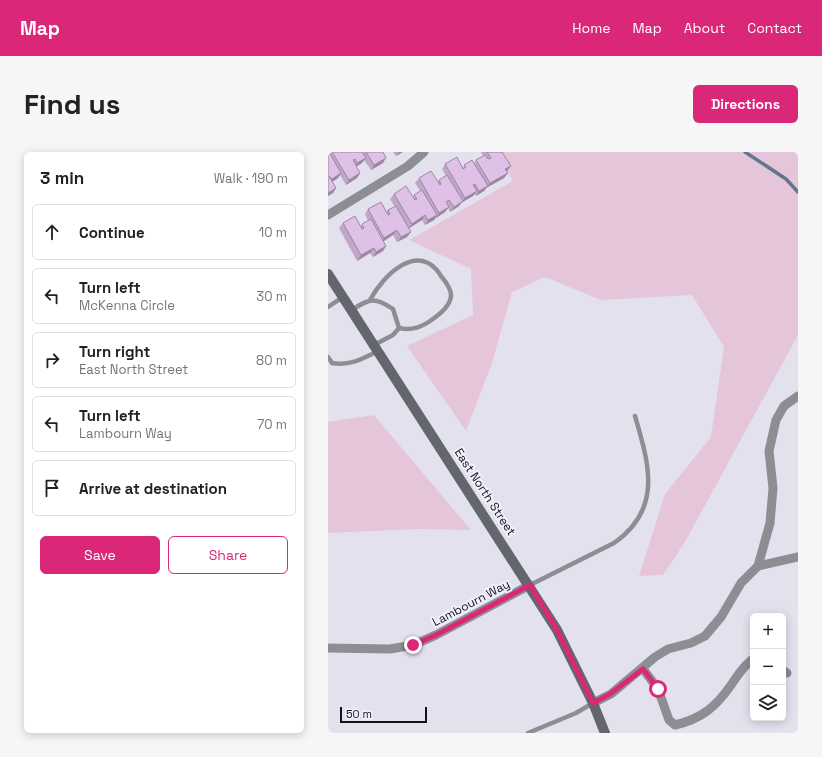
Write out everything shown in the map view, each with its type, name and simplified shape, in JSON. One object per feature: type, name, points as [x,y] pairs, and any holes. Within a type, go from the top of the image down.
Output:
[{"type":"main road","name":"East North Street","points":[[328,274],[530,585],[557,630],[593,703],[605,733]]},
{"type":"street","points":[[328,215],[408,166],[424,152]]},
{"type":"street","points":[[593,703],[610,694],[668,649],[691,643],[704,636],[721,617],[741,583],[758,566],[770,522],[773,488],[769,451],[775,426],[784,406],[798,396]]},
{"type":"street","points":[[758,566],[798,557]]},
{"type":"street","name":"Lambourn Way","points":[[328,648],[390,648],[413,645],[436,635],[530,585]]},
{"type":"street","points":[[643,669],[658,689],[669,720],[675,725],[694,720],[706,713],[726,691],[745,664],[750,661]]},
{"type":"lane","points":[[352,310],[370,300],[381,284],[408,261],[420,260],[433,265],[451,294],[449,302],[444,309],[429,322],[416,329],[407,330],[399,328]]},
{"type":"lane","points":[[328,307],[343,297]]},
{"type":"lane","points":[[370,300],[385,303],[393,309],[399,328]]},
{"type":"lane","points":[[328,357],[332,363],[343,365],[361,360],[393,335],[399,328]]},
{"type":"lane","points":[[530,585],[614,543],[626,534],[645,506],[649,487],[647,457],[635,416]]},
{"type":"lane","points":[[528,733],[576,713],[593,703]]},
{"type":"shaded area","points":[[497,152],[798,152],[798,335],[685,542],[663,575],[639,576],[665,494],[711,437],[724,347],[692,295],[601,300],[545,277],[512,292],[492,363],[466,431],[407,346],[473,315],[471,269],[409,240],[513,181]]},
{"type":"shaded area","points":[[374,415],[471,530],[418,529],[328,533],[328,422]]},
{"type":"building","points":[[328,152],[341,173],[332,179],[329,176],[336,188],[328,193]]},
{"type":"building","points":[[332,152],[362,152],[366,158],[357,163],[355,159],[353,160],[360,173],[349,180]]},
{"type":"building","points":[[366,152],[383,152],[386,158],[374,165]]},
{"type":"building","points":[[487,152],[502,152],[511,166],[505,169],[508,173],[490,183],[476,160],[485,155],[488,159],[491,158]]},
{"type":"building","points":[[457,157],[463,169],[466,167],[464,165],[472,160],[488,186],[479,191],[475,184],[473,185],[477,191],[465,198],[445,164]]},
{"type":"building","points":[[431,171],[440,185],[439,180],[447,175],[463,201],[454,207],[449,200],[446,202],[449,207],[439,213],[419,178]]},
{"type":"building","points":[[406,186],[415,200],[417,199],[414,195],[422,190],[437,215],[428,220],[425,215],[412,224],[394,194]]},
{"type":"building","points":[[381,202],[388,215],[390,214],[388,210],[396,206],[411,232],[401,237],[397,230],[384,238],[368,209]]},
{"type":"building","points":[[355,216],[362,229],[364,228],[362,224],[371,219],[386,246],[376,252],[374,248],[361,255],[343,223]]},
{"type":"waterway","points":[[745,152],[786,179],[798,192]]},
{"type":"route","points":[[413,645],[436,635],[530,585],[557,630],[593,703],[610,694],[643,669],[658,689]]}]
